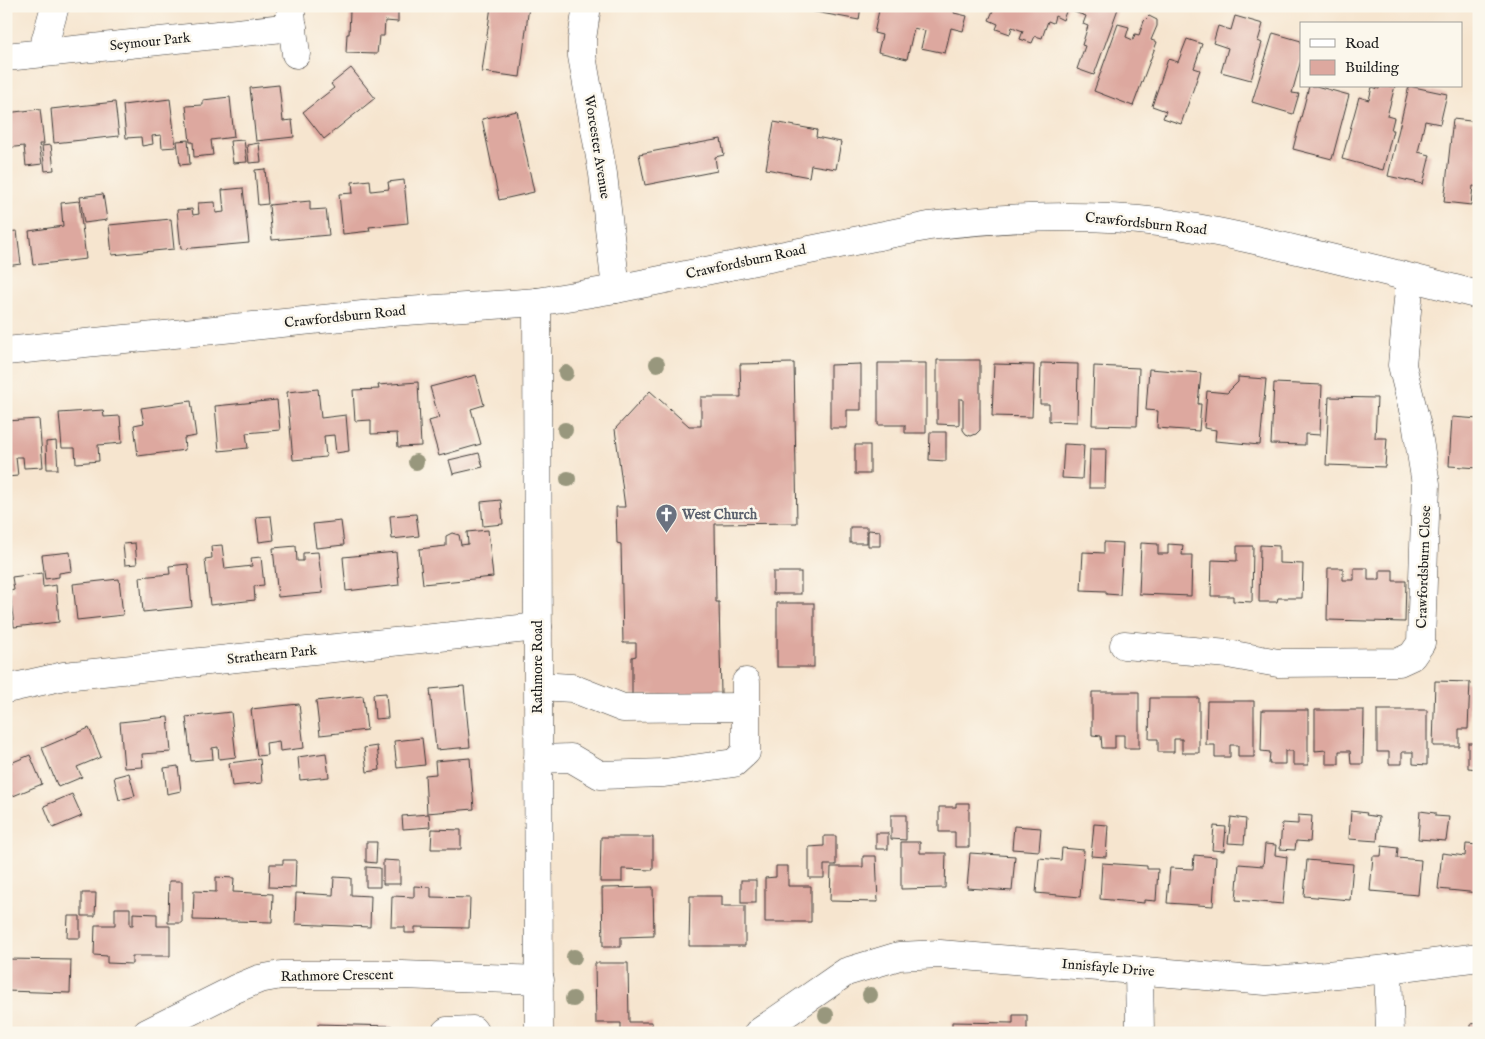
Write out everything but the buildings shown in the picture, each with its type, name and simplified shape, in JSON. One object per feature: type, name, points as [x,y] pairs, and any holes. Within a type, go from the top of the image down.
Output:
[{"type":"street","points":[[42,53],[55,6]]},
{"type":"street","name":"Worcester Avenue","points":[[587,6],[582,39],[582,56],[603,174],[616,289]]},
{"type":"street","name":"Seymour Park","points":[[6,57],[291,16],[296,54]]},
{"type":"street","name":"Crawfordsburn Road","points":[[6,351],[392,312],[537,302],[616,289],[929,226],[1033,216],[1158,222],[1230,233],[1479,295]]},
{"type":"street","name":"Crawfordsburn Close","points":[[1124,645],[1228,654],[1278,663],[1399,662],[1412,656],[1421,643],[1426,484],[1416,422],[1402,365],[1410,278]]},
{"type":"street","name":"Rathmore Road","points":[[537,302],[539,1033]]},
{"type":"street","name":"Strathearn Park","points":[[6,689],[64,676],[538,627]]},
{"type":"street","points":[[538,759],[571,758],[600,776],[664,773],[734,763],[746,752],[746,695],[622,708],[572,688],[539,686]]},
{"type":"street","name":"Innisfayle Drive","points":[[758,1033],[846,972],[899,956],[940,954],[1266,981],[1479,957]]},
{"type":"street","points":[[1388,968],[1390,1033]]},
{"type":"street","points":[[1139,971],[1140,1033]]},
{"type":"street","name":"Rathmore Crescent","points":[[147,1033],[235,989],[259,979],[281,975],[402,975],[540,980]]},
{"type":"street","points":[[445,1033],[447,1031],[473,1030],[475,1033]]},
{"type":"place","name":"West Church","points":[[666,534]]}]
